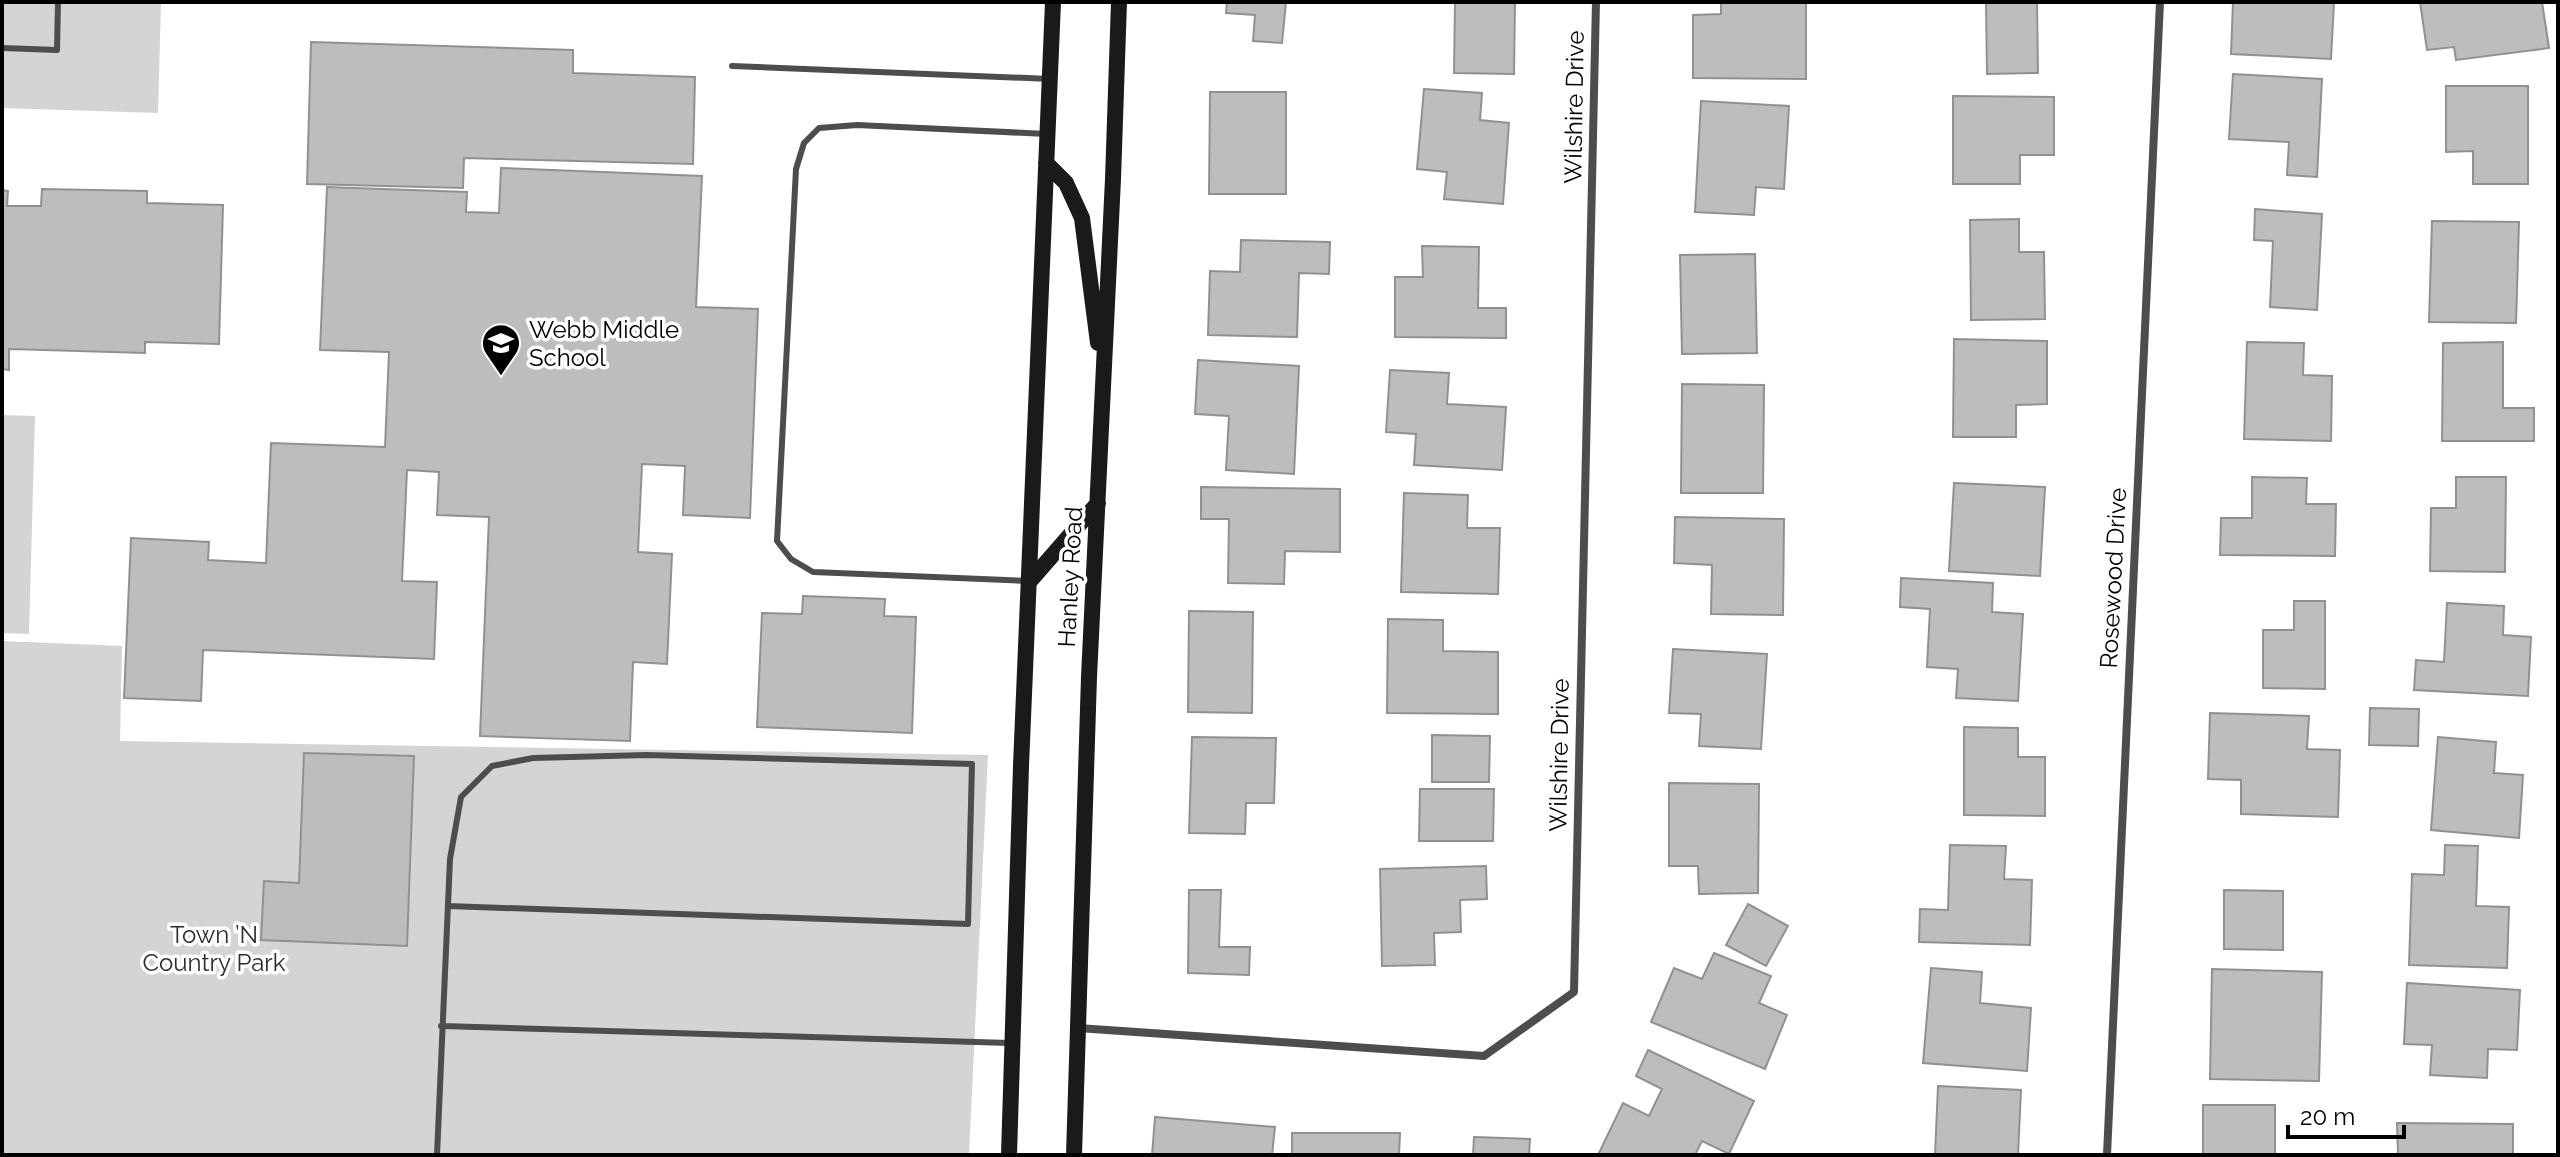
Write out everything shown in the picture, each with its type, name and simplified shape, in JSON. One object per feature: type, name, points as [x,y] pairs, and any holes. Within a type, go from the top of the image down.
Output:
[{"type":"main road","name":"Hanley Road","points":[[1009,1155],[1021,766],[1053,2]]},
{"type":"main road","name":"Hanley Road","points":[[1074,1155],[1089,677],[1119,2]]},
{"type":"main road","points":[[1046,163],[1066,183],[1082,218],[1104,380]]},
{"type":"main road","points":[[1030,581],[1098,503]]},
{"type":"street","name":"Wilshire Drive","points":[[1078,1028],[1484,1056],[1574,992],[1596,2]]},
{"type":"street","name":"Rosewood Drive","points":[[2107,1155],[2160,2]]},
{"type":"lane","points":[[2,48],[57,50],[58,2]]},
{"type":"lane","points":[[732,66],[1050,79]]},
{"type":"lane","points":[[1030,581],[813,572],[791,559],[777,541],[796,169],[804,143],[819,128],[857,125],[1047,134]]},
{"type":"lane","points":[[437,1155],[450,859],[461,797],[492,766],[533,758],[647,755],[972,764],[968,924],[448,906]]},
{"type":"lane","points":[[441,1026],[1013,1043]]},
{"type":"green space","points":[[2,2],[161,2],[158,113],[2,108]]},
{"type":"green space","points":[[2,415],[35,416],[29,634],[2,633]]},
{"type":"green space","name":"Town ’N Country Park","points":[[2,641],[122,646],[120,741],[988,755],[969,1155],[2,1155]]},
{"type":"building","points":[[1227,2],[1286,2],[1282,43],[1253,41],[1255,15],[1226,13]]},
{"type":"building","points":[[1455,2],[1515,2],[1514,74],[1454,73]]},
{"type":"building","points":[[1721,2],[1806,2],[1806,79],[1693,78],[1693,15],[1721,14]]},
{"type":"building","points":[[1986,2],[2037,2],[2038,73],[1987,74]]},
{"type":"building","points":[[2233,2],[2334,2],[2331,59],[2231,54]]},
{"type":"building","points":[[2420,2],[2542,2],[2549,48],[2456,60],[2454,47],[2427,50]]},
{"type":"building","points":[[311,42],[573,50],[573,73],[695,77],[693,164],[464,158],[463,188],[307,184]]},
{"type":"building","points":[[2233,74],[2322,79],[2317,177],[2287,175],[2289,142],[2229,139]]},
{"type":"building","points":[[2446,86],[2528,86],[2528,184],[2473,184],[2473,151],[2446,152]]},
{"type":"building","points":[[1424,89],[1482,93],[1480,120],[1509,123],[1503,204],[1444,199],[1447,172],[1417,169]]},
{"type":"building","points":[[1210,92],[1286,92],[1286,194],[1209,194]]},
{"type":"building","points":[[1953,96],[2054,97],[2054,155],[2020,155],[2020,184],[1953,184]]},
{"type":"building","points":[[1701,101],[1789,106],[1784,189],[1756,187],[1754,215],[1695,212]]},
{"type":"building","points":[[501,168],[702,176],[696,307],[758,309],[750,518],[683,515],[685,466],[642,464],[638,552],[672,554],[667,664],[633,662],[630,741],[480,736],[489,517],[437,515],[439,472],[407,470],[402,581],[437,582],[434,659],[203,650],[201,701],[124,698],[131,538],[209,542],[208,560],[266,563],[271,443],[385,447],[389,352],[320,350],[327,187],[467,192],[466,212],[499,213]]},
{"type":"building","points":[[42,189],[147,191],[147,203],[223,205],[219,344],[145,342],[145,353],[9,349],[9,370],[2,369],[2,190],[8,191],[7,206],[41,206]]},
{"type":"building","points":[[2255,209],[2322,214],[2317,310],[2270,307],[2273,241],[2254,240]]},
{"type":"building","points":[[2019,219],[2019,252],[2044,252],[2045,319],[1971,320],[1970,220]]},
{"type":"building","points":[[2432,221],[2519,222],[2516,323],[2429,322]]},
{"type":"building","points":[[1241,240],[1330,242],[1329,274],[1299,273],[1297,337],[1208,335],[1210,271],[1240,272]]},
{"type":"building","points":[[1422,246],[1479,247],[1478,308],[1506,308],[1506,338],[1395,337],[1395,277],[1423,277]]},
{"type":"building","points":[[1755,254],[1757,353],[1682,354],[1680,255]]},
{"type":"building","points":[[1954,339],[2047,341],[2047,404],[2016,405],[2016,437],[1953,437]]},
{"type":"building","points":[[2247,342],[2304,343],[2303,375],[2332,376],[2331,441],[2244,439]]},
{"type":"building","points":[[2503,342],[2503,408],[2534,408],[2534,441],[2442,441],[2443,343]]},
{"type":"building","points":[[1198,360],[1299,366],[1294,474],[1226,470],[1229,416],[1195,414]]},
{"type":"building","points":[[1390,370],[1449,373],[1447,404],[1506,407],[1502,470],[1414,465],[1416,434],[1386,432]]},
{"type":"building","points":[[1682,384],[1764,385],[1763,493],[1681,493]]},
{"type":"building","points":[[2252,477],[2307,478],[2306,504],[2336,504],[2335,556],[2220,555],[2221,518],[2252,518]]},
{"type":"building","points":[[2456,477],[2506,477],[2505,572],[2430,571],[2431,508],[2456,508]]},
{"type":"building","points":[[1954,483],[2045,487],[2040,576],[1949,571]]},
{"type":"building","points":[[1201,487],[1340,489],[1340,552],[1285,551],[1284,584],[1228,583],[1229,519],[1201,519]]},
{"type":"building","points":[[1404,493],[1468,495],[1467,528],[1500,528],[1498,594],[1401,592]]},
{"type":"building","points":[[1675,517],[1784,519],[1783,615],[1711,614],[1712,565],[1674,563]]},
{"type":"building","points":[[1901,578],[1993,583],[1992,612],[2023,614],[2018,701],[1956,698],[1958,669],[1927,667],[1930,609],[1900,607]]},
{"type":"building","points":[[803,596],[885,599],[884,616],[916,617],[912,733],[757,727],[762,613],[802,614]]},
{"type":"building","points":[[2294,601],[2325,601],[2325,689],[2263,688],[2263,630],[2294,630]]},
{"type":"building","points":[[2447,603],[2504,606],[2503,635],[2531,637],[2528,696],[2414,690],[2416,660],[2444,662]]},
{"type":"building","points":[[1189,611],[1253,612],[1252,713],[1188,712]]},
{"type":"building","points":[[1388,619],[1443,620],[1443,651],[1498,652],[1498,714],[1387,713]]},
{"type":"building","points":[[1673,649],[1767,654],[1761,749],[1699,746],[1701,714],[1669,713]]},
{"type":"building","points":[[2370,708],[2419,709],[2418,746],[2369,745]]},
{"type":"building","points":[[2210,713],[2309,716],[2307,749],[2340,750],[2338,817],[2241,814],[2241,780],[2208,779]]},
{"type":"building","points":[[1964,727],[2018,728],[2018,757],[2045,757],[2045,816],[1964,815]]},
{"type":"building","points":[[1432,735],[1490,736],[1489,782],[1432,782]]},
{"type":"building","points":[[1192,737],[1276,738],[1274,803],[1246,803],[1245,834],[1189,833]]},
{"type":"building","points":[[2438,737],[2496,742],[2494,773],[2523,775],[2519,838],[2431,830]]},
{"type":"building","points":[[304,753],[414,756],[407,946],[261,940],[264,881],[299,883]]},
{"type":"building","points":[[1669,783],[1759,784],[1758,893],[1699,894],[1698,866],[1669,866]]},
{"type":"building","points":[[1420,789],[1494,789],[1493,841],[1419,841]]},
{"type":"building","points":[[1950,845],[2006,846],[2004,879],[2032,880],[2030,945],[1919,942],[1920,909],[1948,910]]},
{"type":"building","points":[[2445,845],[2478,846],[2476,906],[2509,907],[2507,968],[2409,965],[2412,874],[2444,875]]},
{"type":"building","points":[[1486,866],[1487,899],[1460,900],[1461,932],[1434,933],[1435,965],[1382,966],[1380,869]]},
{"type":"building","points":[[1189,890],[1221,890],[1219,947],[1250,947],[1249,975],[1188,973]]},
{"type":"building","points":[[2224,890],[2283,891],[2283,950],[2224,949]]},
{"type":"building","points":[[1748,904],[1788,926],[1766,966],[1726,945]]},
{"type":"building","points":[[1714,953],[1771,976],[1759,1003],[1787,1015],[1765,1069],[1651,1022],[1674,968],[1702,979]]},
{"type":"building","points":[[1931,968],[1982,972],[1980,1003],[2031,1008],[2027,1071],[1923,1063]]},
{"type":"building","points":[[2212,969],[2322,972],[2319,1081],[2210,1079]]},
{"type":"building","points":[[2407,983],[2520,990],[2517,1050],[2488,1049],[2487,1078],[2430,1075],[2432,1045],[2404,1044]]},
{"type":"building","points":[[1648,1050],[1754,1101],[1729,1154],[1702,1141],[1695,1155],[1598,1155],[1623,1103],[1649,1116],[1662,1089],[1636,1076]]},
{"type":"building","points":[[1938,1086],[2021,1090],[2018,1155],[1935,1155]]},
{"type":"building","points":[[2203,1105],[2275,1105],[2275,1155],[2203,1155]]},
{"type":"building","points":[[1155,1117],[1275,1127],[1272,1155],[1152,1155]]},
{"type":"building","points":[[2397,1123],[2513,1124],[2513,1155],[2398,1155]]},
{"type":"building","points":[[1292,1133],[1400,1133],[1399,1155],[1292,1155]]},
{"type":"building","points":[[1474,1137],[1530,1139],[1529,1155],[1473,1155]]},
{"type":"place","name":"Webb Middle School","points":[[501,377]]}]
